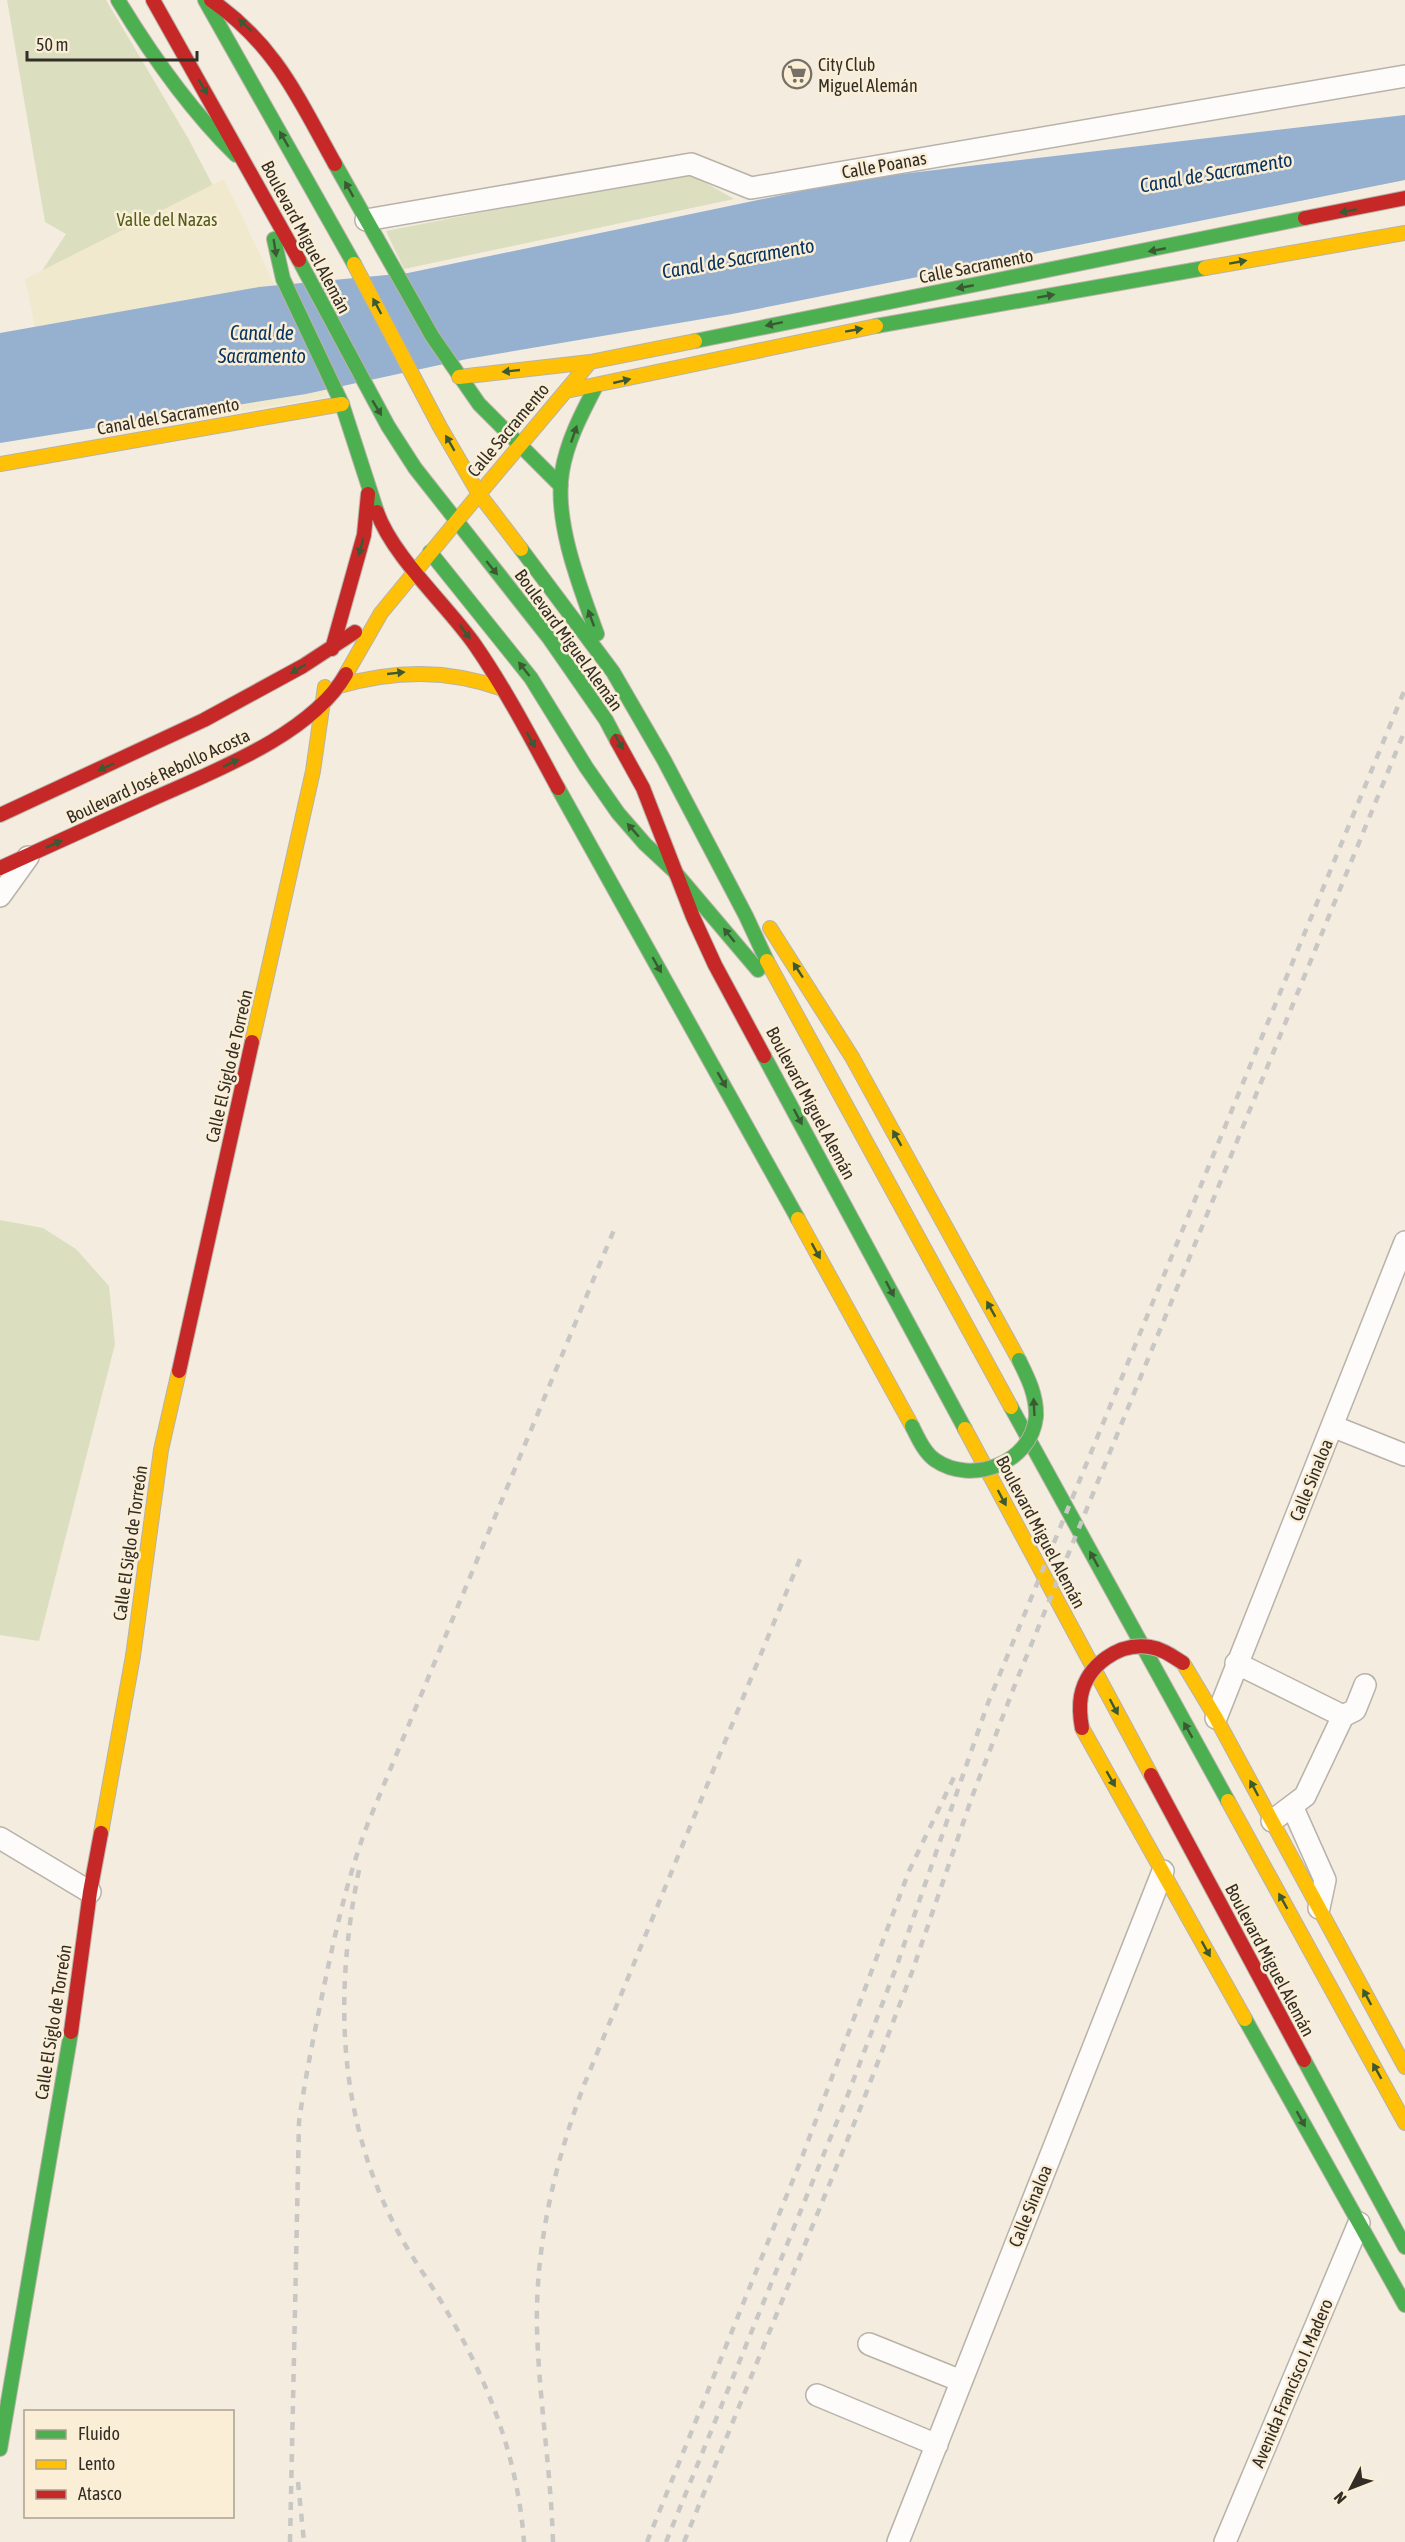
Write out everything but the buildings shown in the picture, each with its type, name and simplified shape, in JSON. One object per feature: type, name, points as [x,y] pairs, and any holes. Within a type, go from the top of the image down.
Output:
[{"type":"main road","points":[[118,0],[148,49],[209,130],[249,168]]},
{"type":"main road","name":"Boulevard Miguel Alemán","points":[[153,0],[249,168],[388,426],[415,468],[549,638],[606,720],[643,788],[674,871],[715,965],[1405,2247]]},
{"type":"main road","name":"Boulevard Miguel Alemán","points":[[205,0],[344,245],[440,427],[479,494],[613,672],[664,760],[710,843],[778,986],[1405,2123]]},
{"type":"main road","points":[[211,0],[241,20],[258,37],[281,67],[432,336],[459,377],[479,404],[561,486]]},
{"type":"main road","name":"Calle Sacramento","points":[[479,494],[590,362],[1405,198]]},
{"type":"main road","points":[[272,211],[274,250],[284,284],[326,366],[342,404],[362,458],[369,489],[381,522],[474,644],[503,689],[921,1445],[936,1461],[954,1470],[975,1473],[996,1468],[1014,1458],[1028,1441],[1035,1422],[1035,1400],[1019,1360],[846,1047],[782,946],[710,843]]},
{"type":"main road","name":"Calle Sacramento","points":[[565,390],[596,386],[832,334],[1405,233]]},
{"type":"main road","points":[[459,377],[590,362]]},
{"type":"main road","points":[[596,386],[574,433],[561,486],[578,577],[613,672]]},
{"type":"main road","name":"Canal del Sacramento","points":[[0,464],[342,404]]},
{"type":"main road","name":"Calle El Siglo de Torreón","points":[[0,2449],[72,2025],[90,1892],[133,1656],[161,1450],[274,949],[312,771],[330,660],[364,535],[369,489]]},
{"type":"main road","name":"Boulevard José Rebollo Acosta","points":[[0,815],[138,759],[224,711],[330,660],[381,613],[479,494]]},
{"type":"main road","points":[[430,552],[531,678],[586,767],[618,813],[645,844],[674,871],[746,955],[803,1031]]},
{"type":"main road","name":"Boulevard José Rebollo Acosta","points":[[0,868],[257,751],[322,705],[339,686],[381,613]]},
{"type":"main road","points":[[339,686],[367,677],[423,671],[464,676],[503,689]]},
{"type":"main road","points":[[151,780],[161,796]]},
{"type":"main road","points":[[693,1029],[712,1041]]},
{"type":"main road","points":[[751,1065],[780,1083]]},
{"type":"main road","points":[[1405,2067],[1216,1718],[1183,1663],[1163,1651],[1146,1647],[1129,1648],[1112,1653],[1087,1677],[1081,1693],[1079,1711],[1082,1728],[1405,2306]]},
{"type":"street","name":"Calle Poanas","points":[[366,220],[691,164],[751,188],[1405,76]]},
{"type":"street","points":[[0,896],[30,855]]},
{"type":"street","name":"Calle Sinaloa","points":[[1216,1718],[1405,1242]]},
{"type":"street","points":[[1332,1426],[1405,1455]]},
{"type":"street","points":[[1236,1663],[1343,1716]]},
{"type":"street","points":[[1272,1821],[1305,1796],[1343,1716],[1355,1710],[1365,1685]]},
{"type":"street","points":[[1292,1806],[1325,1880],[1319,1908]]},
{"type":"street","points":[[0,1838],[90,1892]]},
{"type":"street","name":"Calle Sinaloa","points":[[898,2542],[1163,1871]]},
{"type":"street","name":"Avenida Francisco I. Madero","points":[[1225,2542],[1359,2223]]},
{"type":"street","points":[[869,2344],[962,2381]]},
{"type":"street","points":[[816,2395],[937,2445]]},
{"type":"green space","name":"Valle del Nazas","points":[[7,0],[106,0],[188,138],[252,260],[38,277],[66,234],[45,222]]},
{"type":"green space","points":[[687,172],[734,199],[404,269],[386,231]]},
{"type":"green space","points":[[0,1220],[43,1228],[76,1249],[109,1286],[115,1344],[39,1641],[0,1635]]},
{"type":"sand","points":[[224,179],[328,397],[242,411],[41,355],[25,279]]},
{"type":"water","name":"Canal de Sacramento","points":[[1405,115],[1405,180],[732,314],[467,359],[306,394],[0,443],[0,333],[259,287],[408,273],[859,179]]},
{"type":"railway","points":[[666,2542],[847,2097],[897,1965],[988,1703],[1405,689]]},
{"type":"railway","points":[[684,2542],[862,2104],[912,1972],[972,1797],[1016,1682],[1405,730]]},
{"type":"railway","points":[[290,2542],[299,2122],[316,2024],[342,1906],[368,1823],[616,1225]]},
{"type":"railway","points":[[553,2542],[540,2382],[537,2298],[543,2236],[556,2174],[584,2085],[800,1559]]},
{"type":"railway","points":[[647,2542],[801,2160],[909,1871],[957,1771]]},
{"type":"railway","points":[[359,1870],[351,1916],[344,2008],[346,2053],[352,2098],[362,2143],[377,2187],[397,2230],[464,2341],[489,2396],[500,2424],[516,2482],[524,2542]]},
{"type":"railway","points":[[298,2482],[304,2542]]},
{"type":"traffic: fast","points":[[118,0],[172,81],[236,155]]},
{"type":"traffic: fast","points":[[205,0],[354,264]]},
{"type":"traffic: fast","points":[[335,164],[432,336],[479,404],[561,486]]},
{"type":"traffic: fast","points":[[695,341],[1305,218]]},
{"type":"traffic: fast","points":[[274,239],[283,279],[342,404],[377,512]]},
{"type":"traffic: fast","points":[[299,260],[388,426],[415,468],[549,638],[606,720],[617,741]]},
{"type":"traffic: fast","points":[[876,326],[1205,268]]},
{"type":"traffic: fast","points":[[596,386],[567,449],[561,491],[562,512],[570,554],[597,634]]},
{"type":"traffic: fast","points":[[521,549],[613,672],[664,760],[746,916],[767,961]]},
{"type":"traffic: fast","points":[[430,552],[531,678],[586,767],[618,813],[645,844],[674,871],[758,970]]},
{"type":"traffic: fast","points":[[558,788],[798,1219]]},
{"type":"traffic: fast","points":[[764,1056],[965,1429]]},
{"type":"traffic: fast","points":[[912,1426],[928,1453],[935,1460],[949,1467],[981,1470],[997,1466],[1011,1458],[1023,1447],[1032,1433],[1036,1417],[1029,1380],[1019,1360]]},
{"type":"traffic: fast","points":[[1011,1407],[1228,1801]]},
{"type":"traffic: fast","points":[[1245,2019],[1405,2305]]},
{"type":"traffic: fast","points":[[0,2449],[71,2032]]},
{"type":"traffic: fast","points":[[1304,2060],[1405,2247]]},
{"type":"traffic: slow","points":[[1205,268],[1405,233]]},
{"type":"traffic: slow","points":[[354,264],[440,427],[479,494],[521,549]]},
{"type":"traffic: slow","points":[[571,390],[876,326]]},
{"type":"traffic: slow","points":[[479,494],[590,362],[695,341]]},
{"type":"traffic: slow","points":[[459,377],[590,362]]},
{"type":"traffic: slow","points":[[0,464],[342,404]]},
{"type":"traffic: slow","points":[[346,674],[381,613],[479,494]]},
{"type":"traffic: slow","points":[[339,686],[381,677],[421,674],[462,678],[503,689]]},
{"type":"traffic: slow","points":[[252,1042],[313,771],[325,687]]},
{"type":"traffic: slow","points":[[770,928],[852,1057],[1019,1360]]},
{"type":"traffic: slow","points":[[767,961],[1011,1407]]},
{"type":"traffic: slow","points":[[798,1219],[912,1426]]},
{"type":"traffic: slow","points":[[101,1833],[133,1656],[161,1450],[179,1371]]},
{"type":"traffic: slow","points":[[965,1429],[1151,1775]]},
{"type":"traffic: slow","points":[[1183,1663],[1216,1718],[1405,2067]]},
{"type":"traffic: slow","points":[[1082,1728],[1245,2019]]},
{"type":"traffic: slow","points":[[1228,1801],[1405,2123]]},
{"type":"traffic: jam","points":[[153,0],[299,260]]},
{"type":"traffic: jam","points":[[211,0],[253,35],[269,54],[297,95],[335,164]]},
{"type":"traffic: jam","points":[[1305,218],[1405,198]]},
{"type":"traffic: jam","points":[[332,649],[364,535],[368,494]]},
{"type":"traffic: jam","points":[[377,512],[395,546],[475,645],[518,715],[558,788]]},
{"type":"traffic: jam","points":[[0,815],[204,720],[303,666],[355,632]]},
{"type":"traffic: jam","points":[[0,868],[202,777],[258,749],[309,715],[330,696],[346,674]]},
{"type":"traffic: jam","points":[[617,741],[643,788],[693,917],[715,965],[764,1056]]},
{"type":"traffic: jam","points":[[179,1371],[252,1042]]},
{"type":"traffic: jam","points":[[1082,1728],[1080,1704],[1084,1685],[1097,1666],[1106,1658],[1116,1652],[1138,1646],[1163,1651],[1183,1663]]},
{"type":"traffic: jam","points":[[1151,1775],[1304,2060]]},
{"type":"traffic: jam","points":[[71,2032],[90,1892],[101,1833]]},
{"type":"place","name":"City Club Miguel Alemán","points":[[797,74]]}]
